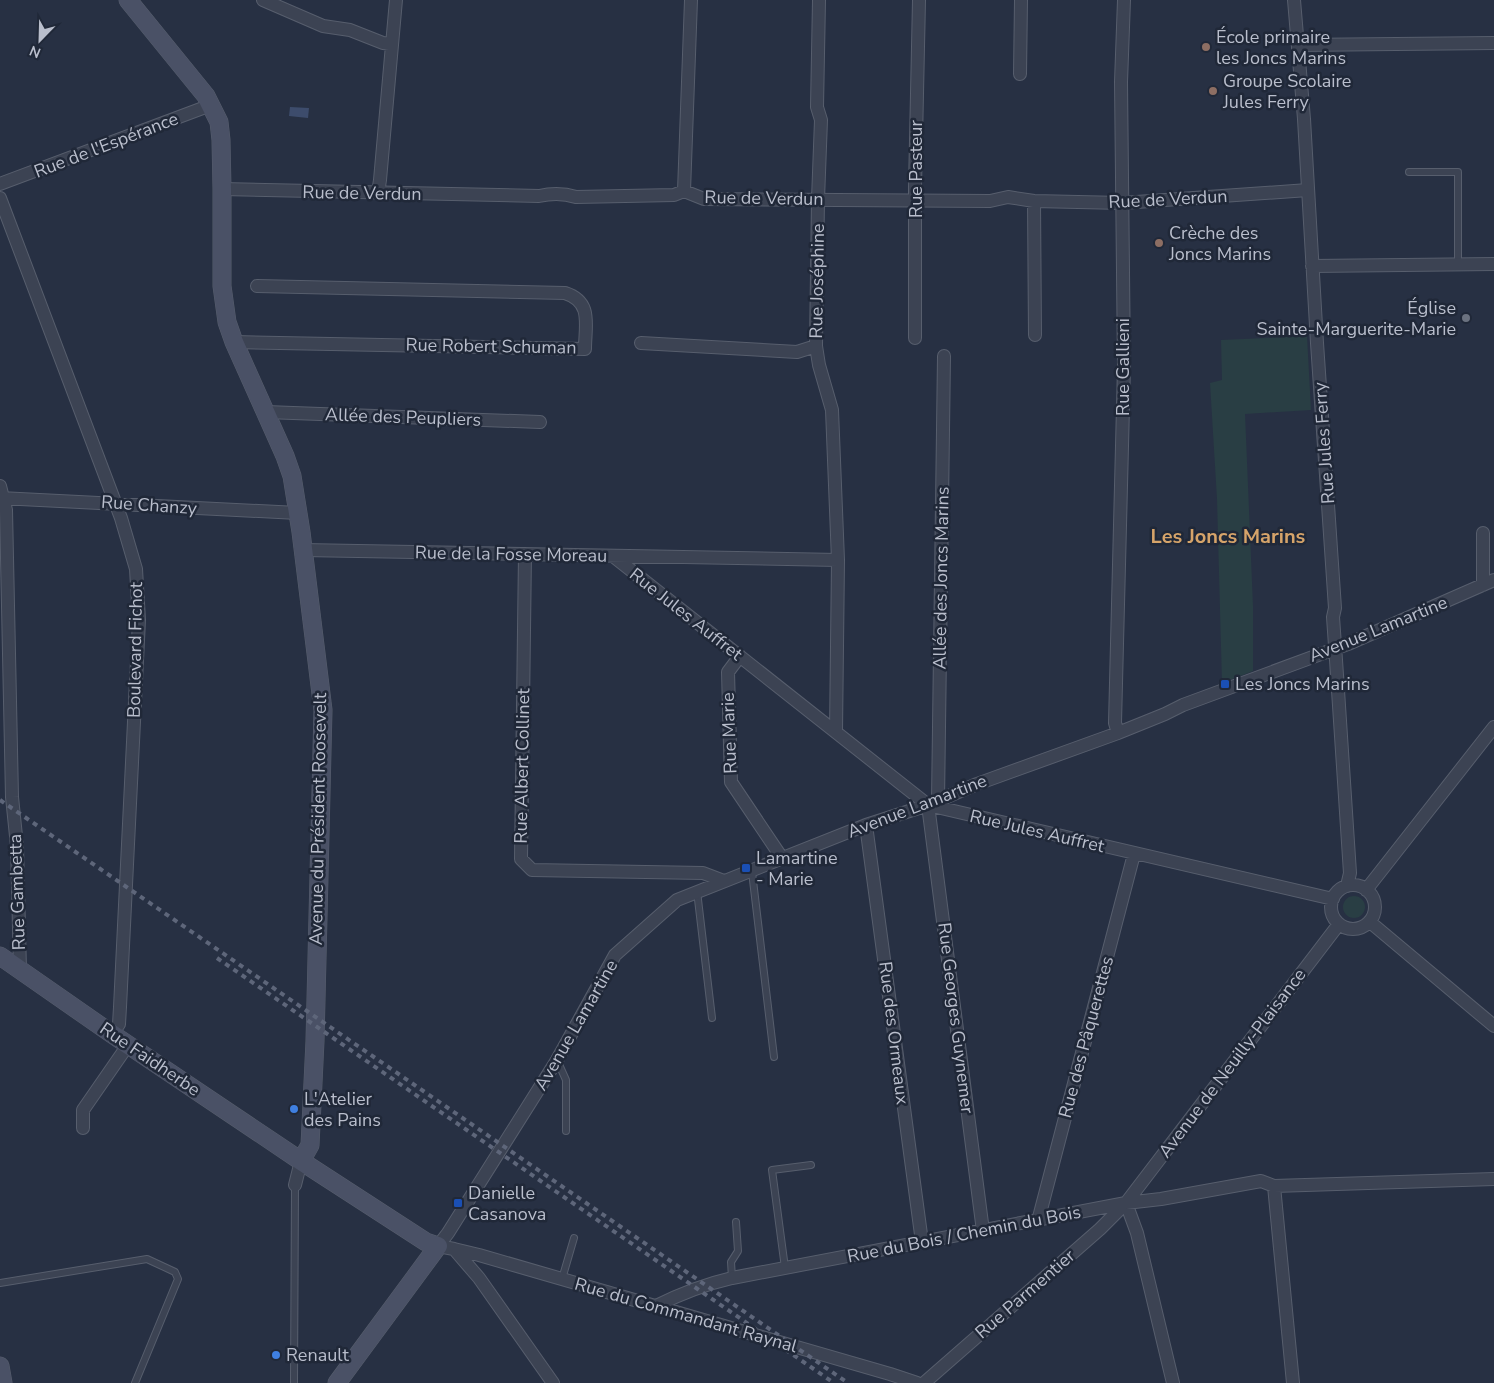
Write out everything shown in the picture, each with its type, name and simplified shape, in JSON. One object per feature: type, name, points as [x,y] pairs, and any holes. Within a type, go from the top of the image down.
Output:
[{"type":"street","name":"Avenue du Président Roosevelt","points":[[128,0],[211,105],[219,122],[222,189],[222,286],[227,322],[289,467],[298,513],[323,710],[315,1041],[310,1145],[301,1161]]},
{"type":"street","points":[[262,0],[324,26],[350,30],[383,43],[392,44]]},
{"type":"street","points":[[378,193],[396,0]]},
{"type":"street","points":[[684,192],[691,0]]},
{"type":"street","name":"Rue Joséphine","points":[[819,0],[817,107],[821,120],[816,346],[819,365],[832,410],[838,560],[836,732]]},
{"type":"street","name":"Rue Pasteur","points":[[915,338],[920,0]]},
{"type":"street","points":[[1020,0],[1020,74]]},
{"type":"street","name":"Rue Gallieni","points":[[1118,733],[1115,723],[1124,368],[1121,82],[1124,0]]},
{"type":"street","name":"Rue Jules Ferry","points":[[1294,0],[1335,608],[1333,617],[1350,872],[1347,886]]},
{"type":"street","points":[[1298,44],[1494,44]]},
{"type":"street","name":"Rue de l'Espérance","points":[[0,184],[211,105]]},
{"type":"street","name":"Rue de Verdun","points":[[222,189],[539,196],[551,193],[565,193],[576,197],[674,196],[684,192],[704,199],[990,201],[1008,197],[1034,202],[1122,203],[1308,190]]},
{"type":"street","name":"Boulevard Fichot","points":[[0,198],[116,504],[136,570],[139,620],[120,1006],[118,1024],[112,1034]]},
{"type":"street","points":[[1034,202],[1035,335]]},
{"type":"street","points":[[1312,266],[1494,264]]},
{"type":"street","name":"Rue Robert Schuman","points":[[234,342],[585,349],[585,312],[583,304],[578,299],[565,293],[257,286]]},
{"type":"street","points":[[641,343],[797,352],[816,346]]},
{"type":"street","name":"Allée des Joncs Marins","points":[[933,803],[944,356]]},
{"type":"street","name":"Allée des Peupliers","points":[[266,412],[540,422]]},
{"type":"street","name":"Rue Chanzy","points":[[1,494],[116,504],[298,513]]},
{"type":"street","name":"Rue Gambetta","points":[[1,494],[6,510],[12,797],[17,846],[20,970]]},
{"type":"street","points":[[1483,533],[1489,582]]},
{"type":"street","name":"Rue de la Fosse Moreau","points":[[303,550],[838,560]]},
{"type":"street","name":"Rue Albert Collinet","points":[[525,554],[521,859],[532,870],[703,873],[724,881]]},
{"type":"street","name":"Rue Jules Auffret","points":[[613,556],[836,732],[933,803],[1134,854],[1333,900]]},
{"type":"street","name":"Avenue Lamartine","points":[[446,1247],[448,1233],[557,1060],[615,955],[677,900],[752,872],[782,858],[866,825],[933,803],[977,784],[1118,733],[1183,705],[1336,649],[1489,582]]},
{"type":"street","name":"Rue Marie","points":[[740,656],[728,672],[730,782],[782,858]]},
{"type":"street","points":[[1366,890],[1494,727]]},
{"type":"street","name":"Rue Georges Guynemer","points":[[933,803],[983,1231]]},
{"type":"street","name":"Rue des Ormeaux","points":[[866,825],[922,1242]]},
{"type":"street","name":"Rue des Pâquerettes","points":[[1038,1221],[1134,854]]},
{"type":"street","points":[[1347,886],[1360,887],[1366,890],[1374,900],[1375,906],[1370,922],[1350,929],[1339,924],[1332,912],[1333,900],[1336,894],[1347,886]]},
{"type":"street","points":[[1370,922],[1494,1026]]},
{"type":"street","name":"Avenue de Neuilly-Plaisance","points":[[1126,1203],[1339,924]]},
{"type":"street","name":"Rue Faidherbe","points":[[0,956],[128,1045],[301,1161]]},
{"type":"street","points":[[83,1128],[83,1110],[128,1045]]},
{"type":"street","points":[[295,1185],[301,1161],[426,1242],[446,1247],[479,1278],[553,1383]]},
{"type":"street","name":"Rue du Bois / Chemin du Bois","points":[[656,1306],[675,1296],[732,1278],[1126,1203],[1162,1199],[1261,1181],[1274,1186],[1494,1179]]},
{"type":"street","points":[[1274,1186],[1293,1383]]},
{"type":"street","points":[[1126,1203],[1137,1233],[1173,1383]]},
{"type":"street","name":"Rue Parmentier","points":[[924,1383],[1126,1203]]},
{"type":"street","points":[[337,1383],[446,1247]]},
{"type":"street","name":"Rue du Commandant Raynal","points":[[446,1247],[656,1306],[917,1383]]},
{"type":"street","points":[[0,1366],[3,1383]]},
{"type":"lane","points":[[1409,172],[1458,172],[1458,264]]},
{"type":"lane","points":[[752,872],[774,1057]]},
{"type":"lane","points":[[697,891],[712,1018]]},
{"type":"lane","points":[[557,1060],[566,1080],[566,1131]]},
{"type":"lane","points":[[785,1268],[772,1170],[811,1165]]},
{"type":"lane","points":[[294,1383],[295,1185]]},
{"type":"lane","points":[[732,1278],[731,1262],[738,1251],[736,1222]]},
{"type":"lane","points":[[562,1279],[574,1238]]},
{"type":"lane","points":[[0,1283],[147,1259],[175,1272],[178,1279],[135,1383]]},
{"type":"green space","points":[[1307,336],[1311,410],[1245,414],[1253,606],[1253,671],[1222,683],[1217,499],[1210,383],[1222,380],[1221,340]]},
{"type":"green space","points":[[1354,896],[1362,899],[1365,907],[1362,915],[1354,918],[1346,915],[1343,907],[1346,899]]},
{"type":"water","points":[[290,107],[309,108],[308,118],[289,116]]},
{"type":"railway","points":[[0,800],[848,1383]]},
{"type":"railway","points":[[217,958],[834,1383]]},
{"type":"place","name":"École primaire les Joncs Marins","points":[[1206,47]]},
{"type":"place","name":"Groupe Scolaire Jules Ferry","points":[[1213,91]]},
{"type":"place","name":"Crèche des Joncs Marins","points":[[1159,243]]},
{"type":"place","name":"Église Sainte-Marguerite-Marie","points":[[1466,318]]},
{"type":"place","name":"Les Joncs Marins","points":[[1225,684]]},
{"type":"place","name":"Lamartine - Marie","points":[[746,868]]},
{"type":"place","name":"L'Atelier des Pains","points":[[294,1109]]},
{"type":"place","name":"Danielle Casanova","points":[[458,1203]]},
{"type":"place","name":"Renault","points":[[276,1355]]},
{"type":"district","name":"Les Joncs Marins","points":[[1228,536]]}]
